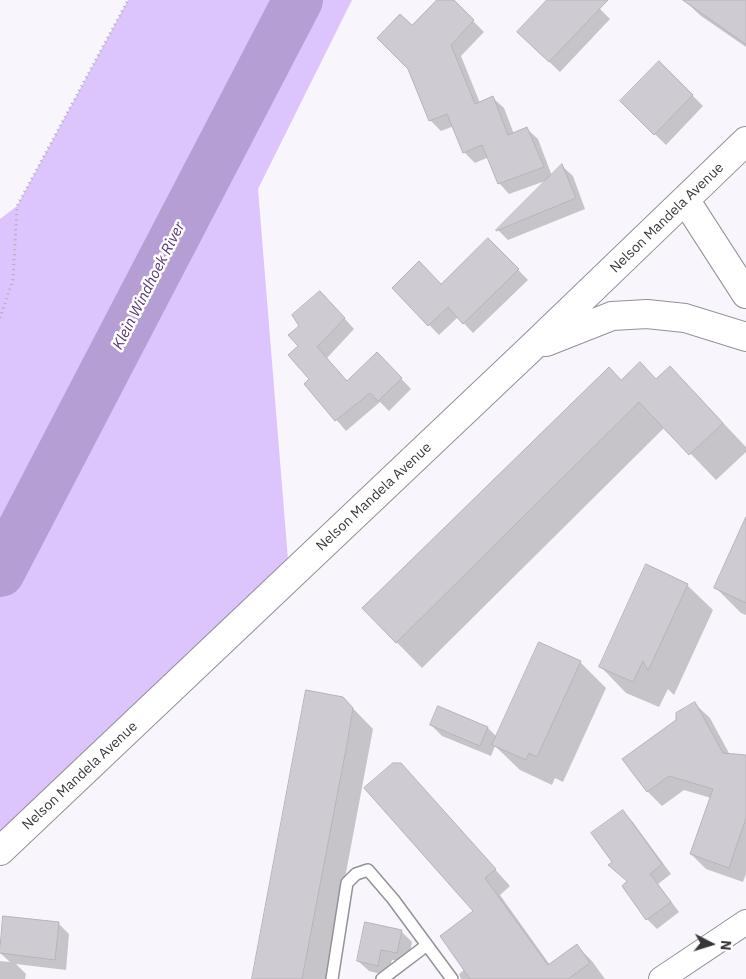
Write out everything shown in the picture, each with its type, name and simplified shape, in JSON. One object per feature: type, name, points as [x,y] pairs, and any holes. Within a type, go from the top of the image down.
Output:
[{"type":"main road","name":"Nelson Mandela Avenue","points":[[0,851],[531,348],[746,141]]},
{"type":"main road","points":[[686,200],[746,294]]},
{"type":"main road","points":[[531,348],[612,316],[648,314],[685,318],[746,337]]},
{"type":"street","points":[[661,979],[744,929]]},
{"type":"lane","points":[[332,979],[347,883],[356,874],[368,870],[452,979]]},
{"type":"lane","points":[[382,979],[427,945]]},
{"type":"path","points":[[0,318],[13,280],[17,206],[128,0]]},
{"type":"shaded area","points":[[128,0],[352,0],[258,189],[289,572],[0,851],[0,219],[17,206]]},
{"type":"building","points":[[437,0],[454,0],[474,20],[451,45],[475,104],[493,96],[508,135],[527,127],[544,167],[498,184],[482,145],[463,153],[447,114],[429,121],[408,69],[377,38],[400,14],[412,25]]},
{"type":"building","points":[[547,0],[608,0],[549,62],[517,32]]},
{"type":"building","points":[[683,0],[746,0],[746,44]]},
{"type":"building","points":[[659,61],[693,95],[654,135],[620,101]]},
{"type":"building","points":[[562,164],[576,198],[496,231],[496,230]]},
{"type":"building","points":[[488,238],[519,269],[463,324],[448,307],[428,326],[392,288],[419,261],[441,284]]},
{"type":"building","points":[[320,291],[345,318],[317,347],[347,381],[377,352],[402,378],[378,401],[370,393],[335,421],[304,384],[309,379],[288,355],[298,346],[288,335],[299,326],[292,315]]},
{"type":"building","points":[[640,362],[656,379],[670,366],[723,423],[689,455],[639,402],[396,643],[362,608],[609,367],[621,380]]},
{"type":"building","points":[[746,517],[746,603],[714,588]]},
{"type":"building","points":[[646,564],[688,584],[648,671],[643,661],[633,682],[599,667]]},
{"type":"building","points":[[539,642],[581,661],[537,757],[529,753],[526,760],[492,745]]},
{"type":"building","points":[[306,690],[343,697],[353,708],[347,744],[302,979],[252,979]]},
{"type":"building","points":[[695,702],[723,753],[746,755],[746,818],[729,868],[690,854],[713,789],[669,776],[647,792],[622,759],[676,720],[676,713]]},
{"type":"building","points":[[438,706],[488,727],[480,746],[430,725]]},
{"type":"building","points":[[393,763],[401,763],[496,869],[485,878],[548,965],[577,944],[590,963],[568,979],[470,979],[440,936],[473,911],[364,788]]},
{"type":"building","points":[[623,810],[662,864],[650,874],[671,902],[646,920],[622,886],[627,881],[608,865],[612,862],[591,833]]},
{"type":"building","points":[[3,916],[59,922],[55,960],[0,953]]},
{"type":"building","points":[[365,922],[402,930],[397,953],[381,950],[378,966],[357,961]]},
{"type":"waterway","name":"Klein Windhoek River","points":[[0,572],[298,0]]}]
